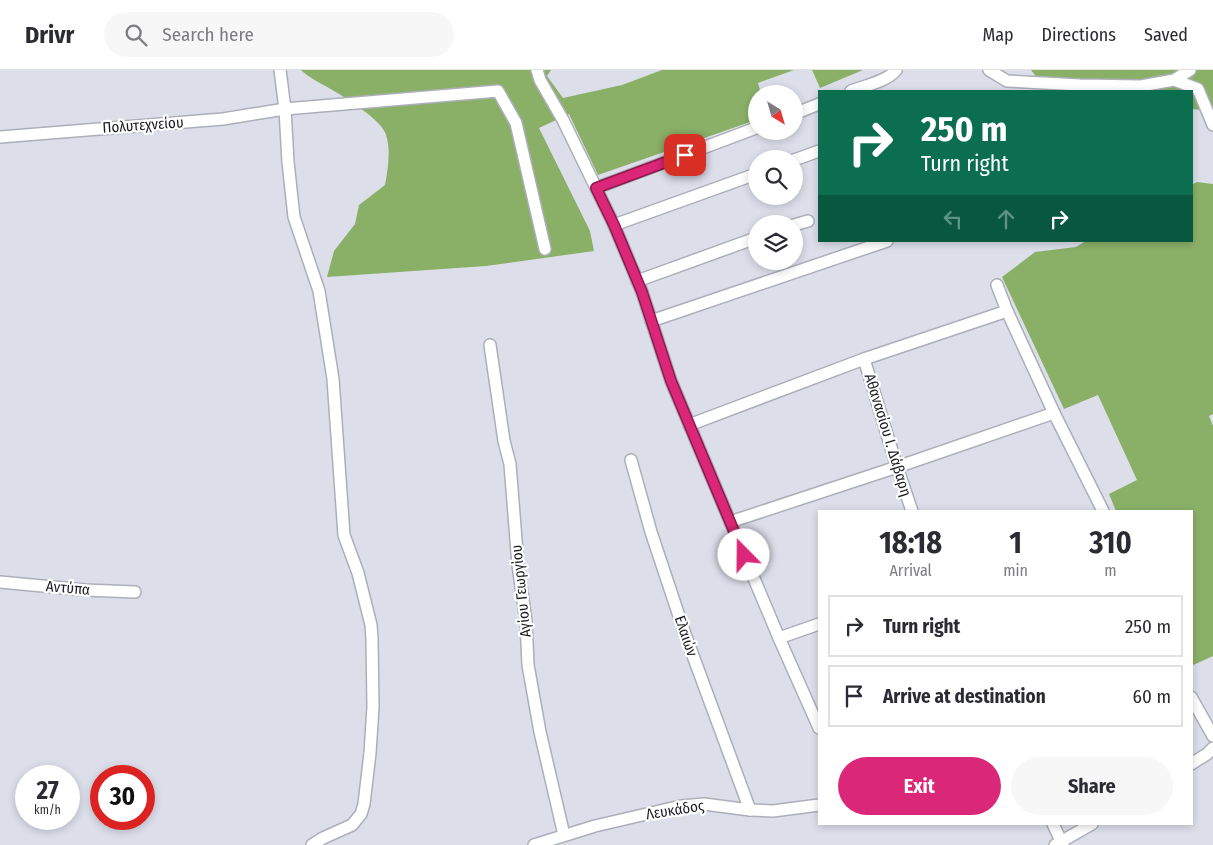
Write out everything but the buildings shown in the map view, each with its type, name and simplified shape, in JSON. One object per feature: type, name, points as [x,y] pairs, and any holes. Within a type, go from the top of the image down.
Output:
[{"type":"street","points":[[280,70],[294,217],[319,291],[333,379],[344,535],[358,573],[371,625],[372,639],[370,753],[364,804],[361,814],[352,825],[312,845]]},
{"type":"street","points":[[537,70],[540,80],[563,120],[614,225],[637,281],[671,381],[689,425],[779,638],[818,723]]},
{"type":"street","points":[[854,90],[886,78],[896,70]]},
{"type":"street","points":[[989,70],[1007,81],[1045,84],[1141,86],[1174,80],[1190,70]]},
{"type":"street","points":[[1174,80],[1198,89],[1213,125]]},
{"type":"street","name":"Πολυτεχνείου","points":[[0,137],[223,119],[285,109],[498,91],[516,123],[545,249]]},
{"type":"street","points":[[803,110],[818,104]]},
{"type":"street","points":[[596,188],[748,131]]},
{"type":"street","points":[[803,157],[818,152]]},
{"type":"street","points":[[614,225],[748,177]]},
{"type":"street","points":[[803,222],[808,221]]},
{"type":"street","points":[[637,281],[748,241]]},
{"type":"street","points":[[651,321],[884,242]]},
{"type":"street","points":[[997,285],[1054,413],[1102,510]]},
{"type":"street","points":[[689,425],[864,359],[1007,311]]},
{"type":"street","name":"Αγίου Γεωργίου","points":[[490,345],[504,441],[510,464],[518,565],[526,621],[528,665],[542,741],[564,835]]},
{"type":"street","name":"Αθανασίου Ι. Δάβαρη","points":[[864,359],[912,510]]},
{"type":"street","points":[[730,522],[1054,413]]},
{"type":"street","name":"Ελαιών","points":[[631,460],[685,634],[750,810]]},
{"type":"street","name":"Αντύπα","points":[[0,582],[86,590],[135,592]]},
{"type":"street","points":[[779,638],[818,624]]},
{"type":"street","points":[[1193,701],[1213,736]]},
{"type":"street","points":[[1193,763],[1211,753]]},
{"type":"street","name":"Λευκάδος","points":[[534,845],[602,824],[681,806],[704,804],[773,811],[818,804]]},
{"type":"street","points":[[1053,825],[1060,844],[1090,825]]},
{"type":"green space","points":[[301,70],[551,70],[547,76],[563,98],[622,85],[662,70],[794,70],[758,83],[759,85],[748,85],[748,123],[598,175],[569,114],[539,128],[590,231],[594,251],[486,266],[327,277],[334,251],[355,224],[359,205],[385,185],[389,153],[386,135],[378,123],[347,99]]},
{"type":"green space","points":[[812,70],[863,70],[820,88]]},
{"type":"green space","points":[[1031,70],[1213,70],[1213,111],[1193,109],[1193,90],[1046,90]]},
{"type":"green space","points":[[1197,182],[1213,184],[1213,414],[1209,416],[1213,426],[1213,656],[1193,665],[1193,510],[1116,510],[1109,494],[1137,480],[1098,395],[1064,409],[1002,277],[1035,252],[1076,247],[1084,242],[1193,242],[1193,184]]},
{"type":"route","points":[[685,155],[596,188],[642,292],[671,381],[744,555]]}]
